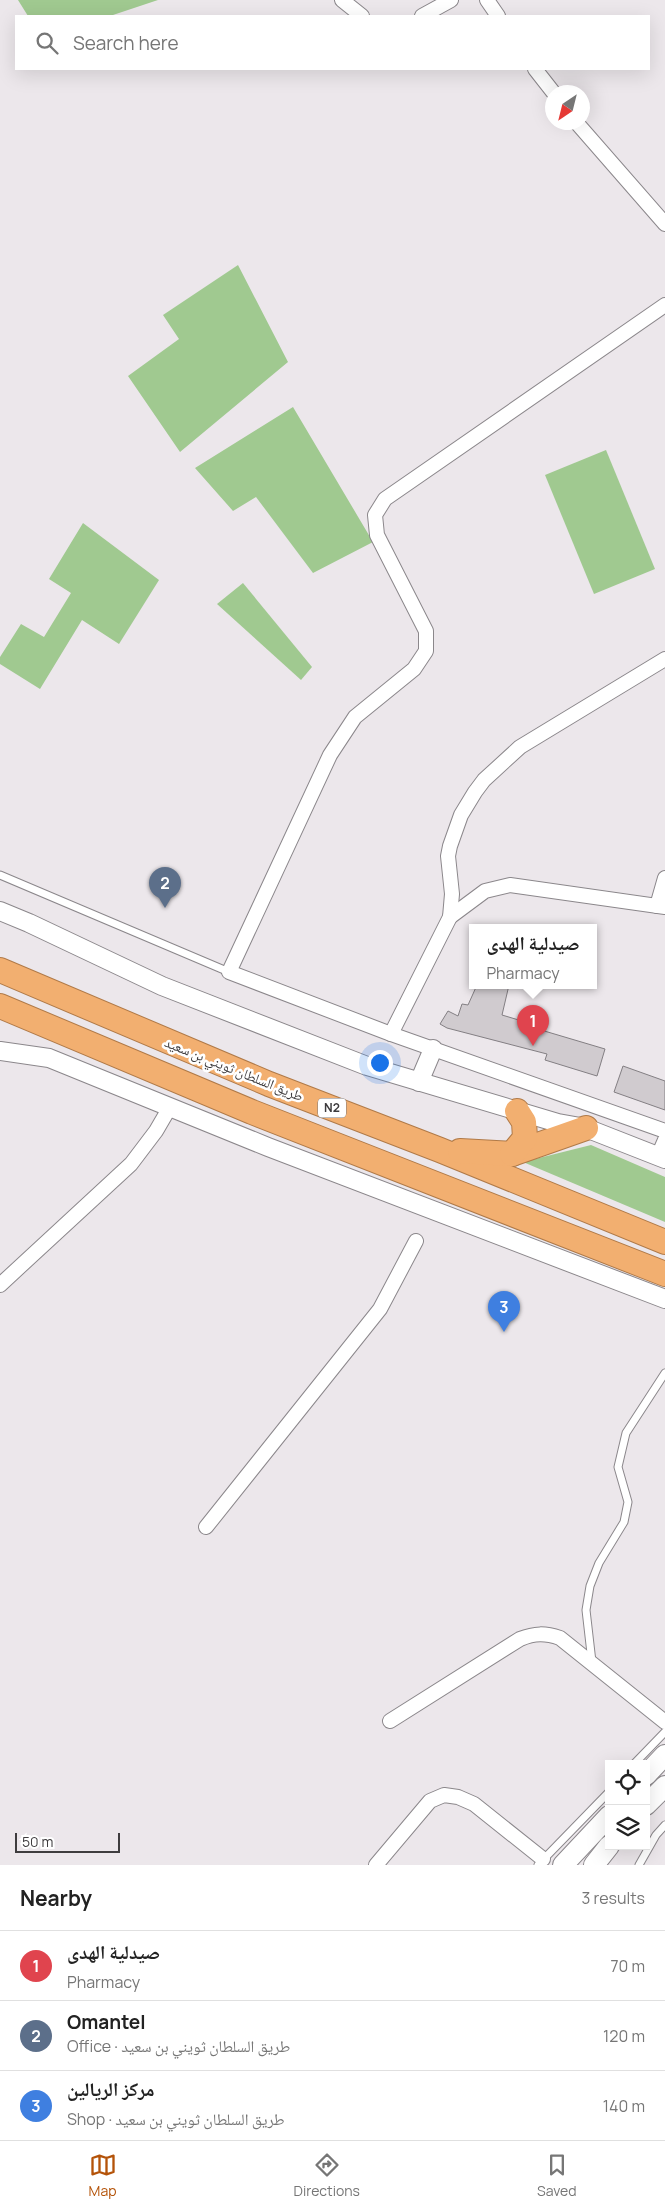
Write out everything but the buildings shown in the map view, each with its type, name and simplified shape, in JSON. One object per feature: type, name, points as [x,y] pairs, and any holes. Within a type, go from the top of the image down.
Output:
[{"type":"highway","name":"طريق السلطان ثويني بن سعيد","points":[[0,970],[269,1084],[440,1150],[665,1242]]},
{"type":"highway","name":"N2","points":[[0,1006],[252,1112],[665,1274]]},
{"type":"highway","points":[[512,1154],[525,1138],[524,1122],[517,1111]]},
{"type":"highway","points":[[440,1150],[512,1154],[586,1128]]},
{"type":"main road","points":[[650,1771],[665,1755]]},
{"type":"main road","points":[[647,1805],[665,1786]]},
{"type":"main road","points":[[568,1860],[605,1820]]},
{"type":"main road","points":[[594,1865],[606,1850]]},
{"type":"street","points":[[342,0],[361,15]]},
{"type":"street","points":[[424,15],[451,0]]},
{"type":"street","points":[[487,0],[497,15]]},
{"type":"street","points":[[536,70],[548,85]]},
{"type":"street","points":[[583,130],[665,224]]},
{"type":"street","points":[[665,306],[385,499],[375,516],[377,535],[426,632],[426,651],[414,669],[355,718],[330,754],[229,972],[391,1034],[665,1131]]},
{"type":"street","points":[[391,1034],[450,917],[452,894],[448,856],[450,846],[461,815],[484,780],[520,748],[665,659]]},
{"type":"street","points":[[450,917],[485,891],[510,885],[661,907],[665,878]]},
{"type":"street","points":[[0,911],[162,986],[367,1066],[558,1123],[586,1128],[662,1158],[665,1140]]},
{"type":"street","points":[[419,1082],[434,1049]]},
{"type":"street","points":[[0,1051],[49,1058],[278,1151],[665,1299]]},
{"type":"street","points":[[0,1285],[131,1164],[156,1131],[170,1107]]},
{"type":"street","points":[[206,1527],[380,1309],[416,1241]]},
{"type":"street","points":[[390,1721],[520,1639],[533,1634],[547,1634],[560,1638],[665,1722]]},
{"type":"street","points":[[376,1865],[430,1801],[444,1795],[458,1797],[474,1804],[541,1862]]},
{"type":"lane","points":[[0,874],[229,972]]},
{"type":"lane","points":[[592,1663],[586,1610],[590,1586],[599,1563],[624,1522],[628,1502],[618,1467],[626,1433],[665,1373]]},
{"type":"lane","points":[[638,1760],[665,1732]]},
{"type":"lane","points":[[541,1862],[605,1796]]},
{"type":"lane","points":[[639,1865],[656,1835],[665,1825]]},
{"type":"green space","points":[[18,0],[158,0],[113,15],[27,15]]},
{"type":"green space","points":[[238,265],[288,362],[180,452],[128,376],[179,339],[163,315]]},
{"type":"green space","points":[[293,407],[373,542],[313,573],[256,497],[233,511],[195,468]]},
{"type":"green space","points":[[606,450],[655,569],[594,594],[545,475]]},
{"type":"green space","points":[[83,523],[159,580],[119,644],[82,620],[40,689],[0,664],[0,657],[21,624],[44,637],[71,593],[49,579]]},
{"type":"green space","points":[[243,583],[312,667],[301,680],[217,604]]},
{"type":"green space","points":[[591,1145],[665,1177],[665,1222],[523,1162]]},
{"type":"place","name":"Omantel","points":[[165,908]]},
{"type":"place","name":"صيدلية الهدى","points":[[533,1046]]},
{"type":"place","name":"مركز الريالين","points":[[504,1332]]}]
